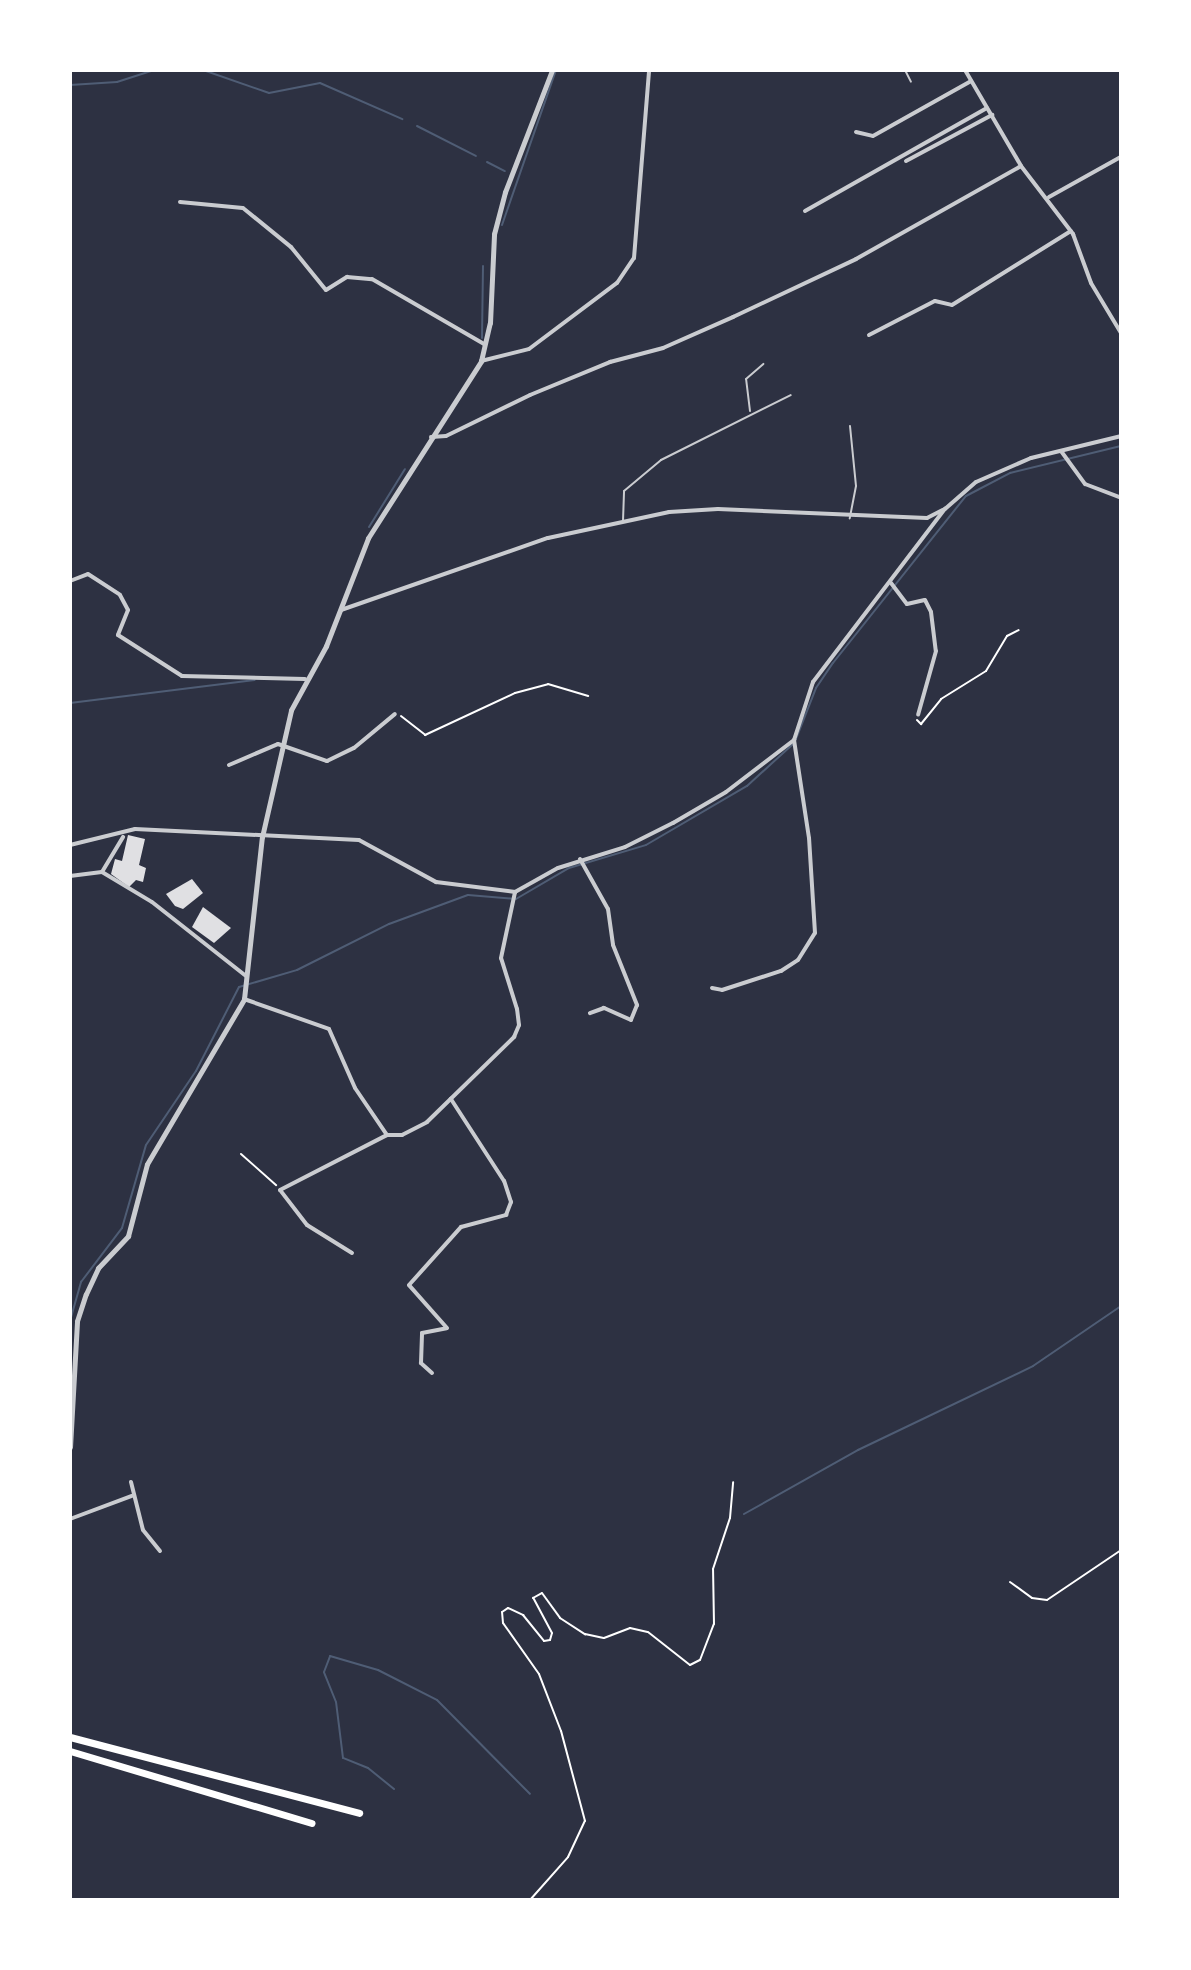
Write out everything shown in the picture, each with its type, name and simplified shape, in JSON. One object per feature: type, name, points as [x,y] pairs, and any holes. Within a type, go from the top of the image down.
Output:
[{"type":"highway","points":[[70,1737],[359,1813]]},
{"type":"highway","points":[[70,1751],[311,1823]]},
{"type":"street","points":[[70,1447],[74,1320],[98,1268],[128,1236],[147,1164],[170,1119],[244,999],[262,837],[282,744],[305,679],[341,610],[368,538],[481,361],[486,345],[494,234],[552,70]]},
{"type":"street","points":[[481,361],[529,349],[617,283],[634,258],[649,70]]},
{"type":"street","points":[[965,70],[1021,166],[1049,197],[1071,231],[1091,283],[1121,333]]},
{"type":"street","points":[[856,132],[873,136],[971,81]]},
{"type":"street","points":[[805,211],[987,108]]},
{"type":"street","points":[[906,161],[992,115]]},
{"type":"street","points":[[1049,197],[1121,157]]},
{"type":"street","points":[[431,437],[446,436],[530,395],[610,362],[663,348],[733,317],[856,259],[1021,166]]},
{"type":"street","points":[[180,202],[243,208],[291,247],[326,290],[347,277],[372,279],[486,345]]},
{"type":"street","points":[[869,335],[935,301],[952,305],[1071,231]]},
{"type":"street","points":[[341,610],[548,538],[623,522],[718,509],[850,518],[927,518],[945,509],[998,469],[1063,456],[1121,436]]},
{"type":"street","points":[[1063,456],[1085,484],[1121,498]]},
{"type":"street","points":[[712,988],[722,990],[781,971],[798,960],[815,933],[809,838],[794,742],[813,682],[895,587],[945,509]]},
{"type":"street","points":[[70,581],[88,574],[120,595],[128,610],[118,635],[182,676],[305,679]]},
{"type":"street","points":[[895,587],[907,604],[925,600],[931,612],[936,651],[918,715]]},
{"type":"street","points":[[229,765],[282,744],[327,761],[354,748],[395,714]]},
{"type":"street","points":[[70,845],[153,829],[359,840],[436,882],[515,894],[580,860],[625,847],[673,823],[726,792],[794,742]]},
{"type":"street","points":[[102,872],[124,835]]},
{"type":"street","points":[[580,860],[608,909],[613,945],[637,1005],[631,1020],[604,1008],[590,1013]]},
{"type":"street","points":[[70,874],[102,872],[152,902],[246,978]]},
{"type":"street","points":[[352,1253],[307,1225],[280,1190],[387,1135],[402,1135],[427,1122],[517,1032],[517,1009],[501,958],[515,894]]},
{"type":"street","points":[[244,999],[329,1029],[355,1088],[387,1135]]},
{"type":"street","points":[[432,1373],[421,1363],[422,1333],[447,1328],[409,1285],[461,1227],[506,1215],[511,1202],[504,1181],[451,1099]]},
{"type":"street","points":[[131,1482],[132,1496],[143,1530],[160,1551]]},
{"type":"street","points":[[70,1519],[132,1496]]},
{"type":"street","points":[[70,1737],[88,1746]]},
{"type":"lane","points":[[905,70],[911,82]]},
{"type":"lane","points":[[750,412],[746,379],[763,364]]},
{"type":"lane","points":[[623,522],[624,491],[661,460],[750,412],[791,395]]},
{"type":"lane","points":[[850,426],[856,486],[850,518]]},
{"type":"path","points":[[918,715],[921,724],[941,699],[986,671],[1007,636],[1019,630]]},
{"type":"path","points":[[395,714],[425,735],[515,693],[548,684],[588,696]]},
{"type":"path","points":[[241,1154],[280,1190]]},
{"type":"path","points":[[530,1900],[568,1857],[585,1821],[561,1731],[539,1674],[503,1623],[502,1612],[508,1608],[523,1615],[544,1641],[550,1640],[552,1633],[533,1598],[542,1593],[560,1618],[585,1634],[604,1638],[639,1630],[659,1638],[690,1665],[700,1660],[714,1624],[713,1569],[730,1518],[733,1482]]},
{"type":"path","points":[[1010,1582],[1032,1598],[1047,1600],[1121,1550]]},
{"type":"building","points":[[128,835],[145,839],[139,865],[146,868],[143,882],[136,880],[129,887],[111,874],[115,859],[122,861]]},
{"type":"building","points":[[192,879],[203,893],[183,909],[175,906],[166,894]]},
{"type":"building","points":[[203,907],[231,928],[214,943],[192,927]]},
{"type":"waterway","points":[[70,85],[117,82],[154,70]]},
{"type":"waterway","points":[[203,70],[269,93],[320,83],[402,119]]},
{"type":"waterway","points":[[502,225],[556,70]]},
{"type":"waterway","points":[[417,126],[476,156]]},
{"type":"waterway","points":[[487,162],[505,171]]},
{"type":"waterway","points":[[482,338],[483,266]]},
{"type":"waterway","points":[[796,739],[816,688],[833,663],[966,496],[1010,473],[1121,446]]},
{"type":"waterway","points":[[369,527],[405,469]]},
{"type":"waterway","points":[[70,703],[255,680]]},
{"type":"waterway","points":[[70,1321],[81,1282],[122,1228],[146,1145],[196,1071],[239,987],[297,970],[389,924],[468,895],[516,899],[569,868],[646,845],[747,786],[793,744]]},
{"type":"waterway","points":[[744,1514],[858,1450],[1033,1366],[1121,1306]]},
{"type":"waterway","points":[[394,1789],[368,1768],[343,1758],[336,1702],[324,1672],[330,1656],[378,1670],[437,1700],[530,1794]]}]
